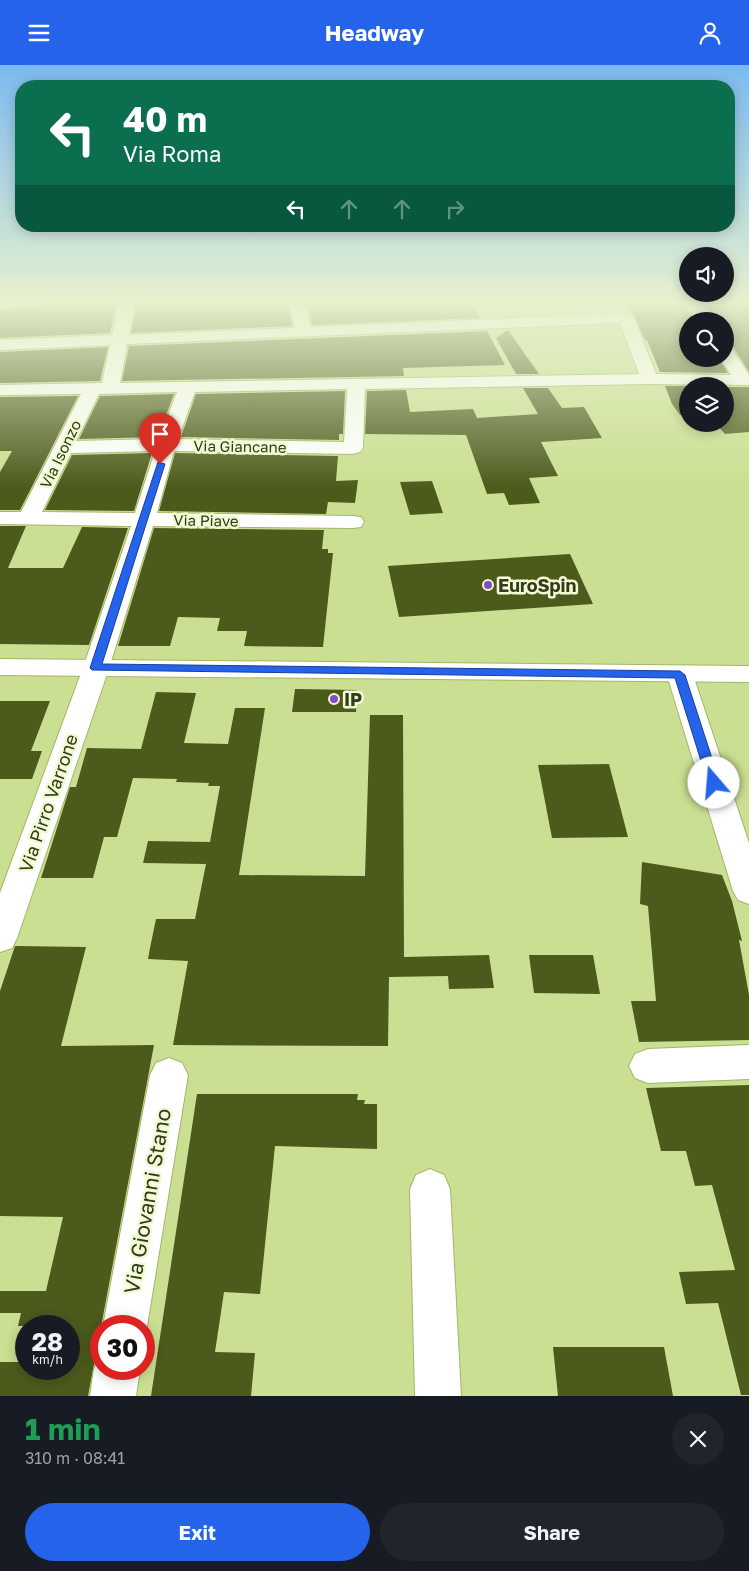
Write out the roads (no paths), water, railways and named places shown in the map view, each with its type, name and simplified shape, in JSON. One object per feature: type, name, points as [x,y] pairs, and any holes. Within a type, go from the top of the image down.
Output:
[{"type":"street","name":"Via Isonzo","points":[[29,518],[64,447],[101,389],[111,364]]},
{"type":"street","points":[[643,364],[649,379]]},
{"type":"street","points":[[734,364],[746,380]]},
{"type":"street","points":[[0,390],[649,379],[746,380]]},
{"type":"street","name":"Via Giancane","points":[[64,447],[166,445],[353,448],[356,384]]},
{"type":"street","name":"Via Pirro Varrone","points":[[2,928],[96,668],[166,445],[188,387]]},
{"type":"street","name":"Via Piave","points":[[0,518],[353,522]]},
{"type":"street","points":[[0,667],[680,675],[749,674]]},
{"type":"street","points":[[680,675],[749,891]]},
{"type":"street","points":[[648,1066],[749,1062]]},
{"type":"street","name":"Via Giovanni Stano","points":[[127,1315],[169,1075]]},
{"type":"street","points":[[430,1189],[438,1396]]},
{"type":"street","points":[[113,1396],[116,1380]]},
{"type":"place","name":"EuroSpin","points":[[488,585]]},
{"type":"place","name":"IP","points":[[334,699]]}]
